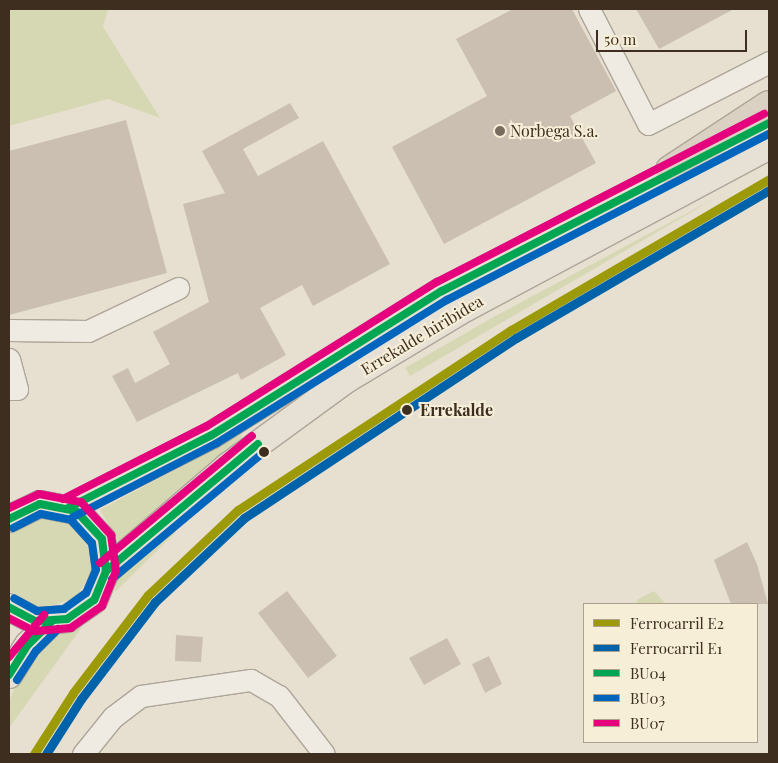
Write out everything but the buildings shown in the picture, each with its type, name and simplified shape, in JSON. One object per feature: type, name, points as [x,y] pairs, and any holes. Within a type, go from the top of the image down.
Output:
[{"type":"highway","points":[[670,170],[769,105]]},
{"type":"main road","name":"Errekalde hiribidea","points":[[68,508],[212,435],[442,291],[670,170],[769,123]]},
{"type":"main road","name":"Errekalde hiribidea","points":[[106,571],[253,448],[346,380],[482,299],[769,146]]},
{"type":"main road","points":[[9,608],[35,621],[51,622],[67,619],[94,600],[106,571],[102,539],[92,523],[68,508],[40,504],[13,512]]},
{"type":"main road","points":[[9,675],[28,644],[51,622]]},
{"type":"street","points":[[589,9],[648,124],[769,62]]},
{"type":"street","points":[[9,330],[88,331],[178,288]]},
{"type":"street","points":[[9,358],[17,389],[9,390]]},
{"type":"street","points":[[83,754],[113,717],[141,696],[250,680],[279,696],[324,754]]},
{"type":"green space","points":[[9,9],[108,9],[103,27],[160,118],[108,99],[9,126]]},
{"type":"green space","points":[[719,196],[410,376],[405,368],[490,319]]},
{"type":"green space","points":[[242,434],[238,449],[119,542],[100,510]]},
{"type":"green space","points":[[41,515],[69,521],[89,543],[92,557],[92,572],[77,596],[48,608],[32,607],[9,590],[9,533]]},
{"type":"green space","points":[[176,532],[115,592],[117,578],[165,533]]},
{"type":"green space","points":[[654,591],[665,603],[637,603],[637,600]]},
{"type":"green space","points":[[82,627],[9,728],[9,702],[18,679],[45,638]]},
{"type":"rail line","name":"E2","points":[[34,754],[73,693],[148,595],[238,510],[511,330],[769,179]]},
{"type":"rail line","name":"E1","points":[[46,754],[81,699],[155,602],[244,518],[516,338],[769,190]]},
{"type":"transit line","name":"BU07","points":[[63,499],[207,426],[437,282],[764,114]]},
{"type":"transit line","name":"BU04","points":[[68,508],[212,435],[442,291],[769,123]]},
{"type":"transit line","name":"BU03","points":[[73,517],[217,443],[447,300],[769,134]]},
{"type":"transit line","name":"BU07","points":[[100,563],[252,436]]},
{"type":"transit line","name":"BU04","points":[[106,571],[258,444]]},
{"type":"transit line","name":"BU03","points":[[112,579],[264,452]]},
{"type":"transit line","name":"BU07","points":[[9,508],[39,494],[81,502],[111,535],[116,571],[102,606],[71,628],[34,631],[9,618]]},
{"type":"transit line","name":"BU04","points":[[9,519],[40,504],[76,511],[102,539],[106,571],[94,600],[67,619],[35,621],[9,607]]},
{"type":"transit line","name":"BU03","points":[[13,528],[41,514],[71,520],[92,543],[96,570],[86,593],[64,609],[37,611],[14,598]]},
{"type":"transit line","name":"BU07","points":[[9,657],[44,615]]},
{"type":"transit line","name":"BU04","points":[[9,675],[28,645],[51,622]]},
{"type":"transit line","name":"BU03","points":[[17,680],[36,651],[58,629]]},
{"type":"place","name":"Norbega S.a.","points":[[500,131]]},
{"type":"place","name":"Errekalde","points":[[407,410]]}]
